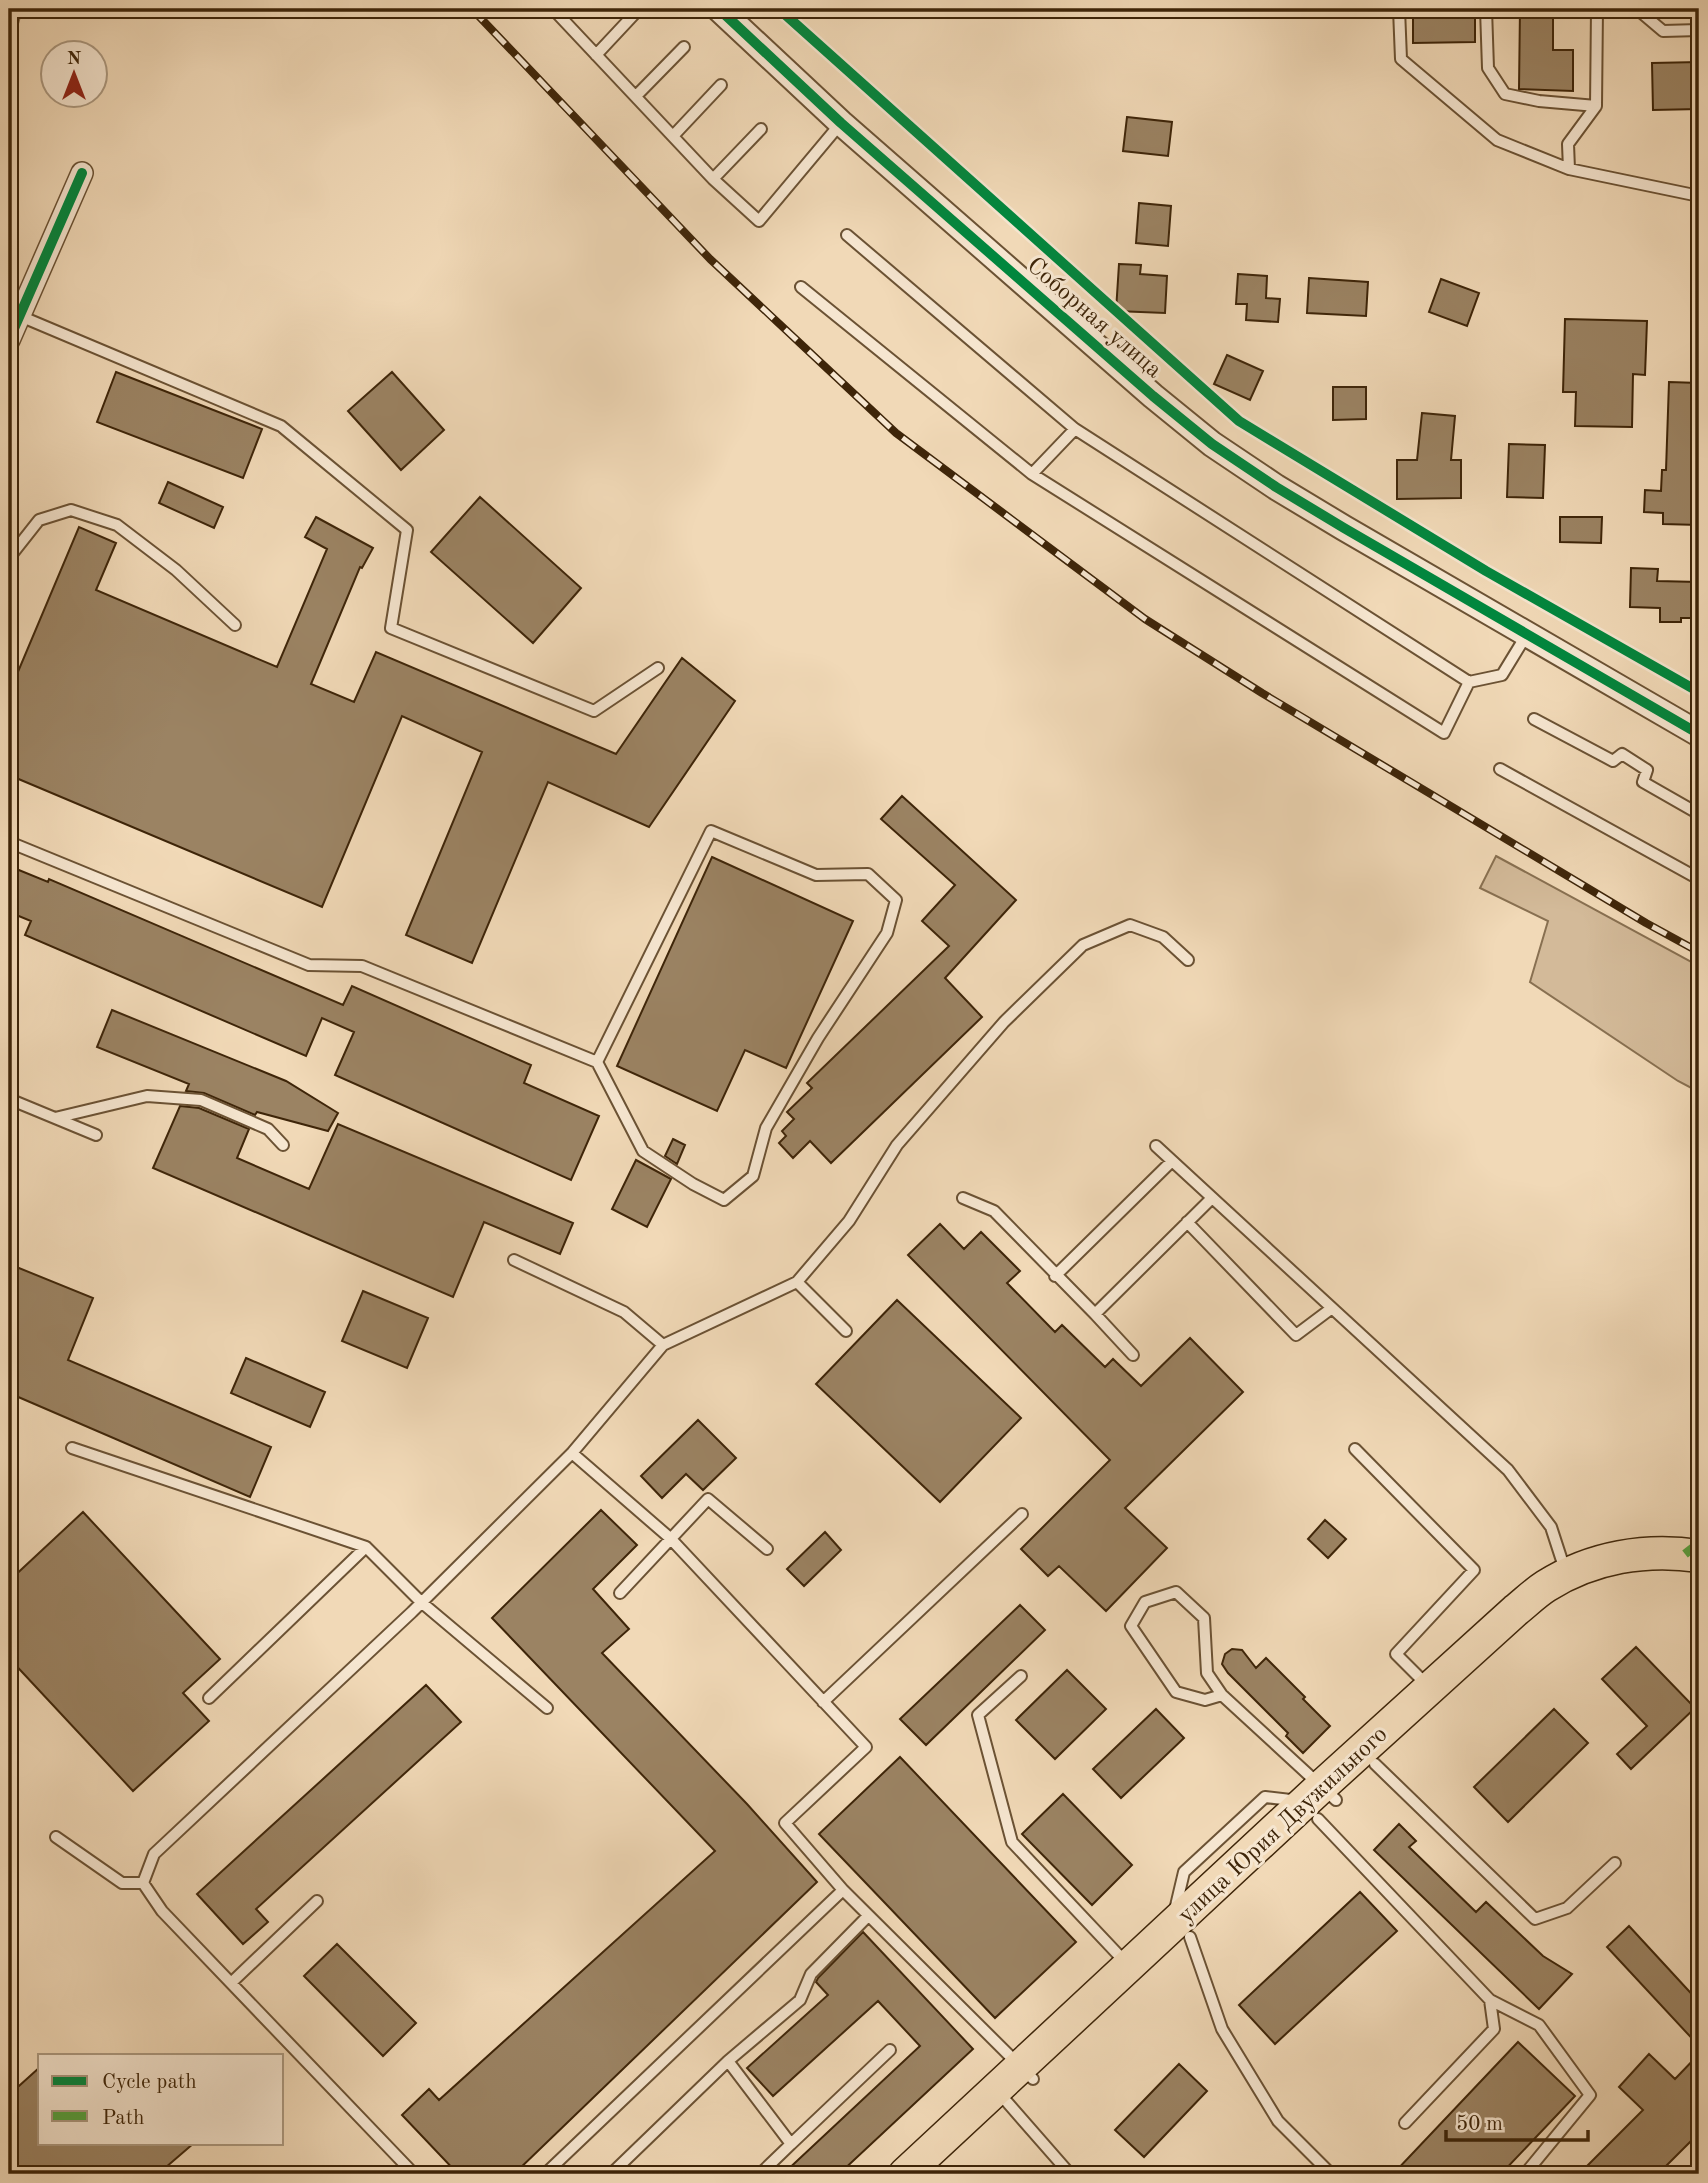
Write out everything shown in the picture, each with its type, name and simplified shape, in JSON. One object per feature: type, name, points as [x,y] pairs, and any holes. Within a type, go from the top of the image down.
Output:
[{"type":"main road","name":"улица Юрия Двужильного","points":[[1321,1801],[1375,1764],[1487,1653],[1569,1582],[1601,1561],[1631,1554],[1667,1552],[1699,1556]]},
{"type":"main road","name":"улица Юрия Двужильного","points":[[905,2174],[1027,2073],[1181,1932],[1321,1801],[1430,1689],[1545,1586],[1665,1569],[1699,1573]]},
{"type":"main road","name":"улица Юрия Двужильного","points":[[931,2174],[1007,2102],[1027,2073],[1129,1966],[1181,1932]]},
{"type":"street","name":"Соборная улица","points":[[719,9],[841,124],[1153,396],[1212,444],[1310,508],[1699,734]]},
{"type":"street","points":[[9,340],[82,173]]},
{"type":"lane","points":[[596,55],[639,9]]},
{"type":"lane","points":[[1399,9],[1401,59],[1497,141],[1569,169],[1699,196]]},
{"type":"lane","points":[[1486,9],[1488,68],[1505,94],[1539,102],[1596,106]]},
{"type":"lane","points":[[1569,169],[1568,144],[1596,106],[1597,9]]},
{"type":"lane","points":[[1637,9],[1663,31],[1699,30]]},
{"type":"lane","points":[[558,10],[596,55],[713,179],[759,221],[841,124]]},
{"type":"lane","points":[[636,96],[684,47]]},
{"type":"lane","points":[[673,136],[721,85]]},
{"type":"lane","points":[[713,179],[761,128]]},
{"type":"lane","points":[[847,235],[1075,429],[1469,682],[1502,674],[1527,634]]},
{"type":"lane","points":[[801,287],[1032,474],[1444,733],[1469,682]]},
{"type":"lane","points":[[20,316],[281,426],[407,530],[391,628],[594,711],[657,668]]},
{"type":"lane","points":[[1032,474],[1075,429]]},
{"type":"lane","points":[[9,558],[39,520],[71,510],[117,525],[176,570],[234,625]]},
{"type":"lane","points":[[1534,719],[1613,761],[1622,754],[1647,770],[1643,782],[1699,814]]},
{"type":"lane","points":[[1500,769],[1699,879]]},
{"type":"lane","points":[[9,842],[309,965],[362,966],[597,1062],[643,1151],[693,1184],[724,1200],[753,1176],[766,1128],[818,1038],[887,933],[896,900],[868,874],[816,875],[711,831],[597,1062]]},
{"type":"lane","points":[[143,1883],[154,1854],[421,1602],[572,1453],[663,1345],[797,1282],[849,1222],[897,1145],[1004,1021],[1083,945],[1130,925],[1163,937],[1188,960]]},
{"type":"lane","points":[[55,1118],[147,1096],[201,1100],[268,1129],[283,1145]]},
{"type":"lane","points":[[9,1099],[96,1135]]},
{"type":"lane","points":[[1156,1146],[1508,1470],[1551,1527],[1569,1582]]},
{"type":"lane","points":[[1055,1276],[1172,1161]]},
{"type":"lane","points":[[963,1198],[994,1211],[1133,1355]]},
{"type":"lane","points":[[1095,1314],[1212,1198]]},
{"type":"lane","points":[[1187,1222],[1296,1335],[1332,1308]]},
{"type":"lane","points":[[514,1259],[624,1312],[663,1345]]},
{"type":"lane","points":[[797,1282],[846,1331]]},
{"type":"lane","points":[[72,1448],[366,1547],[421,1602],[547,1708]]},
{"type":"lane","points":[[1355,1449],[1474,1570],[1396,1654],[1430,1689]]},
{"type":"lane","points":[[572,1453],[670,1538],[866,1747],[785,1823],[868,1916],[1027,2073]]},
{"type":"lane","points":[[620,1593],[708,1500],[767,1549]]},
{"type":"lane","points":[[823,1702],[1022,1514]]},
{"type":"lane","points":[[209,1698],[366,1547]]},
{"type":"lane","points":[[1222,1695],[1205,1700],[1176,1692],[1131,1626],[1145,1601],[1176,1592],[1204,1618],[1207,1673],[1222,1695],[1321,1801],[1490,2000],[1539,2025],[1590,2095],[1525,2174]]},
{"type":"lane","points":[[1021,1676],[978,1715],[1012,1842],[1129,1966]]},
{"type":"lane","points":[[1375,1764],[1535,1919],[1567,1908],[1615,1864]]},
{"type":"lane","points":[[56,1837],[122,1883],[143,1883]]},
{"type":"lane","points":[[143,1883],[162,1911],[415,2174]]},
{"type":"lane","points":[[545,2174],[843,1890]]},
{"type":"lane","points":[[231,1983],[317,1901]]},
{"type":"lane","points":[[611,2174],[728,2061],[800,2000],[811,1974],[868,1916]]},
{"type":"lane","points":[[1181,1932],[1222,2029],[1278,2121],[1331,2174]]},
{"type":"lane","points":[[1405,2123],[1494,2029],[1490,2000]]},
{"type":"lane","points":[[760,2174],[890,2050]]},
{"type":"lane","points":[[728,2061],[791,2144]]},
{"type":"lane","points":[[1007,2102],[1070,2174]]},
{"type":"shaded area","points":[[9,9],[22,9],[9,57]]},
{"type":"shaded area","points":[[1496,856],[1699,966],[1699,1092],[1678,1081],[1530,982],[1548,921],[1480,888]]},
{"type":"building","points":[[1413,9],[1475,9],[1475,42],[1413,43]]},
{"type":"building","points":[[1520,9],[1553,9],[1553,50],[1573,50],[1573,91],[1519,89]]},
{"type":"building","points":[[1699,62],[1699,109],[1653,110],[1652,63]]},
{"type":"building","points":[[1127,117],[1172,122],[1168,156],[1123,151]]},
{"type":"building","points":[[1139,203],[1171,206],[1168,246],[1136,243]]},
{"type":"building","points":[[1119,264],[1141,265],[1140,274],[1167,276],[1165,313],[1116,311]]},
{"type":"building","points":[[1238,274],[1267,276],[1266,298],[1280,299],[1278,322],[1246,320],[1247,304],[1236,304]]},
{"type":"building","points":[[1309,278],[1368,282],[1366,316],[1307,313]]},
{"type":"building","points":[[1441,279],[1479,293],[1467,326],[1429,312]]},
{"type":"building","points":[[1565,319],[1647,321],[1645,375],[1633,374],[1632,427],[1575,426],[1576,392],[1563,392]]},
{"type":"building","points":[[1227,355],[1263,371],[1250,400],[1214,384]]},
{"type":"building","points":[[116,372],[262,429],[243,478],[97,422]]},
{"type":"building","points":[[392,372],[444,430],[401,470],[348,411]]},
{"type":"building","points":[[1669,382],[1699,383],[1699,525],[1663,524],[1663,513],[1644,512],[1645,490],[1661,491],[1662,470],[1666,470]]},
{"type":"building","points":[[1333,387],[1366,387],[1366,419],[1333,420]]},
{"type":"building","points":[[1422,413],[1455,416],[1451,460],[1461,460],[1461,498],[1397,499],[1397,460],[1417,460]]},
{"type":"building","points":[[1509,444],[1545,445],[1543,498],[1507,497]]},
{"type":"building","points":[[168,482],[223,507],[214,528],[159,503]]},
{"type":"building","points":[[480,497],[581,588],[533,643],[431,552]]},
{"type":"building","points":[[316,517],[373,548],[362,568],[360,567],[311,684],[354,702],[376,652],[616,754],[682,658],[735,701],[649,827],[548,782],[472,963],[406,935],[482,752],[402,716],[322,907],[9,775],[9,693],[79,527],[116,543],[96,590],[277,667],[327,549],[305,537]]},
{"type":"building","points":[[1560,517],[1602,517],[1601,543],[1560,542]]},
{"type":"building","points":[[1631,568],[1658,569],[1657,581],[1699,582],[1699,618],[1681,618],[1681,622],[1660,622],[1660,608],[1630,607]]},
{"type":"building","points":[[902,796],[1016,900],[945,978],[982,1017],[831,1163],[810,1141],[793,1158],[779,1143],[786,1136],[782,1131],[794,1119],[787,1112],[812,1088],[807,1083],[949,946],[922,921],[955,885],[881,819]]},
{"type":"building","points":[[712,857],[853,921],[786,1068],[745,1050],[717,1111],[617,1066]]},
{"type":"building","points":[[9,866],[48,882],[49,879],[343,1005],[352,986],[531,1065],[524,1083],[599,1116],[571,1180],[335,1075],[354,1032],[322,1018],[306,1056],[25,935],[31,921],[9,912]]},
{"type":"building","points":[[112,1010],[286,1081],[338,1113],[328,1131],[257,1112],[255,1115],[204,1093],[186,1091],[189,1084],[97,1047]]},
{"type":"building","points":[[180,1106],[199,1108],[249,1129],[237,1158],[309,1189],[338,1124],[573,1223],[560,1254],[484,1222],[453,1297],[153,1168]]},
{"type":"building","points":[[673,1139],[685,1145],[677,1164],[665,1156]]},
{"type":"building","points":[[636,1160],[671,1179],[647,1227],[612,1209]]},
{"type":"building","points":[[940,1224],[964,1249],[981,1232],[1020,1271],[1007,1283],[1055,1332],[1062,1325],[1105,1367],[1113,1359],[1141,1386],[1190,1338],[1243,1392],[1125,1508],[1167,1548],[1106,1611],[1059,1566],[1048,1576],[1021,1549],[1110,1460],[908,1255]]},
{"type":"building","points":[[9,1264],[93,1298],[68,1360],[271,1447],[250,1497],[9,1393]]},
{"type":"building","points":[[363,1291],[428,1318],[407,1368],[342,1341]]},
{"type":"building","points":[[897,1300],[1021,1418],[940,1502],[816,1384]]},
{"type":"building","points":[[246,1358],[325,1392],[310,1427],[231,1393]]},
{"type":"building","points":[[698,1420],[736,1458],[703,1490],[686,1474],[662,1498],[641,1476]]},
{"type":"building","points":[[601,1510],[637,1545],[593,1589],[629,1629],[602,1653],[747,1804],[817,1882],[514,2174],[458,2174],[402,2115],[429,2089],[439,2100],[715,1851],[492,1618]]},
{"type":"building","points":[[83,1512],[220,1659],[183,1693],[209,1721],[133,1791],[9,1658],[9,1581]]},
{"type":"building","points":[[1325,1520],[1346,1539],[1328,1558],[1308,1539]]},
{"type":"building","points":[[825,1532],[841,1550],[804,1586],[787,1569]]},
{"type":"building","points":[[1020,1605],[1045,1630],[926,1745],[900,1719]]},
{"type":"building","points":[[1636,1647],[1695,1708],[1631,1769],[1617,1754],[1647,1726],[1602,1679]]},
{"type":"building","points":[[1232,1649],[1242,1650],[1256,1668],[1266,1658],[1330,1726],[1303,1753],[1286,1736],[1288,1733],[1228,1673],[1222,1664],[1225,1654]]},
{"type":"building","points":[[1067,1670],[1106,1709],[1055,1759],[1016,1720]]},
{"type":"building","points":[[426,1685],[461,1722],[256,1909],[268,1922],[243,1944],[197,1894]]},
{"type":"building","points":[[1156,1709],[1184,1738],[1121,1798],[1093,1769]]},
{"type":"building","points":[[1554,1709],[1588,1743],[1508,1822],[1474,1787]]},
{"type":"building","points":[[900,1757],[1076,1942],[995,2018],[819,1834]]},
{"type":"building","points":[[1063,1794],[1132,1865],[1092,1905],[1022,1834]]},
{"type":"building","points":[[1399,1824],[1416,1841],[1409,1847],[1476,1912],[1486,1902],[1543,1956],[1572,1974],[1539,2009],[1374,1850]]},
{"type":"building","points":[[1360,1892],[1397,1931],[1275,2044],[1239,2005]]},
{"type":"building","points":[[1629,1926],[1699,2002],[1699,2046],[1607,1947]]},
{"type":"building","points":[[863,1932],[973,2049],[839,2174],[783,2174],[920,2046],[878,2001],[773,2096],[747,2068],[828,1995],[816,1982],[818,1978]]},
{"type":"building","points":[[337,1944],[416,2023],[383,2056],[304,1976]]},
{"type":"building","points":[[1518,2042],[1575,2096],[1501,2174],[1393,2174]]},
{"type":"building","points":[[1649,2054],[1675,2079],[1699,2054],[1699,2133],[1658,2174],[1579,2174],[1643,2110],[1619,2087]]},
{"type":"building","points":[[1179,2064],[1207,2091],[1144,2157],[1115,2130]]},
{"type":"building","points":[[38,2069],[38,2144],[193,2144],[158,2174],[19,2174],[9,2163],[9,2095]]},
{"type":"railway","points":[[472,9],[710,259],[896,433],[1145,619],[1262,693],[1699,952]]},
{"type":"marked path","points":[[1685,1554],[1699,1543]]},
{"type":"cycle path","points":[[719,9],[841,123],[1153,396],[1212,444],[1344,528],[1699,734]]},
{"type":"cycle path","points":[[779,9],[1239,421],[1486,571],[1699,692]]},
{"type":"cycle path","points":[[9,340],[82,173]]}]
